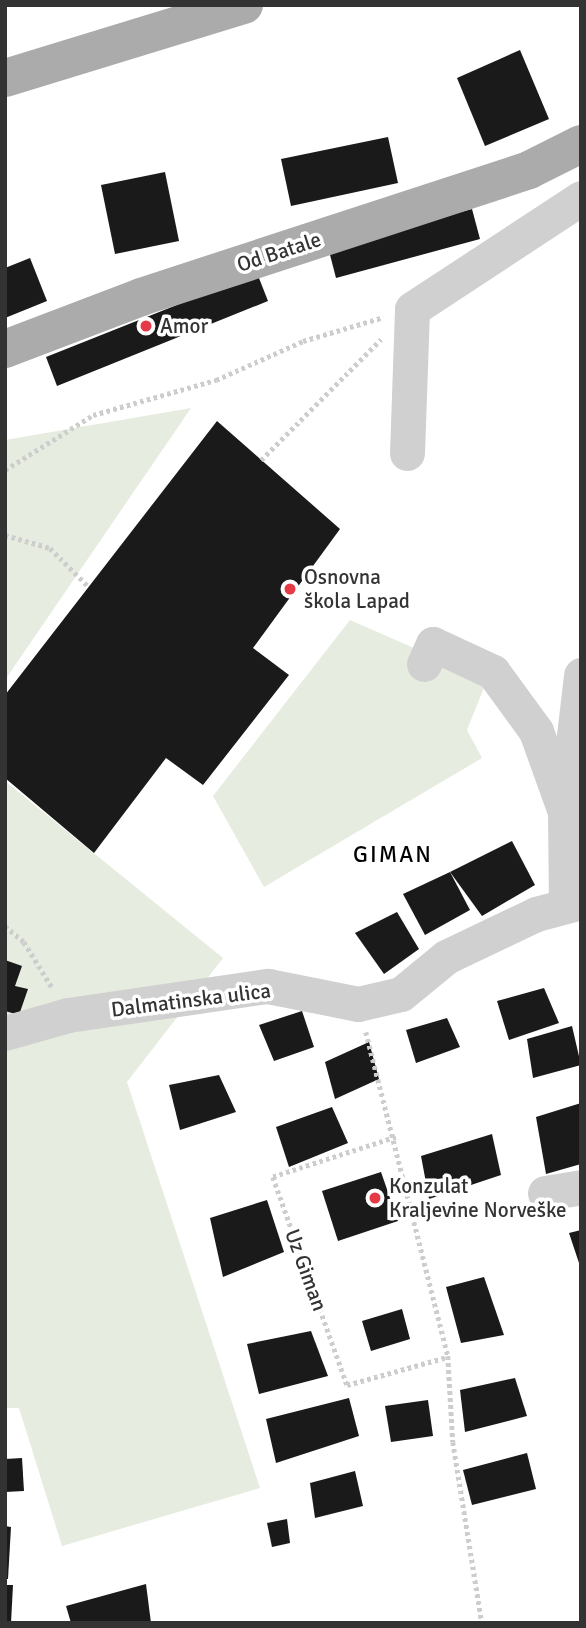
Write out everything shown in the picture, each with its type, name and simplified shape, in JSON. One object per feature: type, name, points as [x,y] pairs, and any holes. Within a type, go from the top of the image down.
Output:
[{"type":"main road","points":[[5,78],[244,5]]},
{"type":"main road","name":"Od Batale","points":[[5,349],[568,152]]},
{"type":"street","name":"Od Batale","points":[[568,152],[581,196]]},
{"type":"street","points":[[407,453],[412,309],[581,196]]},
{"type":"street","points":[[424,664],[433,644],[493,672],[536,731],[565,812]]},
{"type":"street","points":[[573,904],[565,812],[581,675]]},
{"type":"street","name":"Dalmatinska ulica","points":[[5,1033],[68,1015],[268,986],[358,1004],[401,994],[446,957],[573,904]]},
{"type":"street","points":[[545,1193],[581,1187]]},
{"type":"path","points":[[261,460],[412,309]]},
{"type":"path","points":[[5,470],[93,415],[216,380],[303,341],[412,309]]},
{"type":"path","points":[[5,535],[50,548],[89,587]]},
{"type":"path","points":[[5,926],[24,942],[68,1015]]},
{"type":"path","points":[[358,1004],[396,1137],[448,1356],[453,1442],[482,1623]]},
{"type":"path","name":"Uz Giman","points":[[396,1137],[273,1177],[347,1385],[448,1356]]},
{"type":"shaded area","points":[[191,408],[5,680],[5,440]]},
{"type":"shaded area","points":[[350,620],[487,680],[467,730],[482,758],[264,887],[213,796]]},
{"type":"shaded area","points":[[5,781],[223,958],[127,1082],[260,1488],[62,1546],[19,1408],[5,1408]]},
{"type":"building","points":[[520,50],[549,119],[485,146],[457,78]]},
{"type":"building","points":[[388,137],[398,183],[291,206],[281,159]]},
{"type":"building","points":[[165,172],[179,241],[115,254],[101,185]]},
{"type":"building","points":[[472,209],[480,239],[336,278],[328,247]]},
{"type":"building","points":[[30,258],[47,301],[5,318],[5,268]]},
{"type":"building","points":[[257,273],[268,301],[57,386],[46,357]]},
{"type":"building","points":[[217,421],[340,529],[253,648],[289,675],[203,785],[166,758],[94,853],[5,778],[5,695]]},
{"type":"building","points":[[512,841],[535,885],[482,916],[450,872]]},
{"type":"building","points":[[450,872],[470,910],[425,935],[403,894]]},
{"type":"building","points":[[397,912],[419,949],[384,974],[355,933]]},
{"type":"building","points":[[5,960],[22,966],[15,986],[28,989],[19,1015],[5,1011]]},
{"type":"building","points":[[544,988],[559,1023],[509,1040],[497,1001]]},
{"type":"building","points":[[302,1011],[314,1047],[274,1061],[259,1025]]},
{"type":"building","points":[[447,1018],[460,1047],[416,1063],[406,1030]]},
{"type":"building","points":[[572,1026],[581,1065],[533,1078],[527,1039]]},
{"type":"building","points":[[369,1042],[379,1079],[335,1099],[325,1062]]},
{"type":"building","points":[[219,1075],[236,1112],[180,1130],[169,1085]]},
{"type":"building","points":[[581,1103],[581,1164],[546,1174],[536,1117]]},
{"type":"building","points":[[332,1107],[348,1143],[289,1167],[276,1127]]},
{"type":"building","points":[[492,1134],[501,1175],[429,1199],[421,1156]]},
{"type":"building","points":[[381,1172],[398,1221],[338,1241],[322,1191]]},
{"type":"building","points":[[267,1200],[284,1252],[223,1277],[210,1218]]},
{"type":"building","points":[[581,1230],[581,1266],[580,1266],[569,1233]]},
{"type":"building","points":[[484,1277],[504,1335],[461,1343],[446,1287]]},
{"type":"building","points":[[402,1309],[410,1339],[371,1351],[362,1321]]},
{"type":"building","points":[[311,1331],[328,1376],[259,1394],[247,1344]]},
{"type":"building","points":[[515,1378],[527,1416],[465,1432],[460,1390]]},
{"type":"building","points":[[349,1398],[359,1436],[276,1463],[266,1419]]},
{"type":"building","points":[[428,1400],[433,1436],[391,1442],[385,1406]]},
{"type":"building","points":[[527,1453],[536,1489],[472,1505],[463,1470]]},
{"type":"building","points":[[22,1458],[24,1491],[5,1492],[5,1459]]},
{"type":"building","points":[[355,1471],[363,1506],[315,1518],[310,1483]]},
{"type":"building","points":[[287,1519],[290,1543],[272,1547],[267,1523]]},
{"type":"building","points":[[5,1526],[11,1527],[8,1579],[5,1579]]},
{"type":"building","points":[[146,1584],[151,1623],[71,1623],[66,1606]]},
{"type":"building","points":[[5,1585],[13,1585],[11,1623],[5,1623]]},
{"type":"place","name":"Amor","points":[[146,326]]},
{"type":"place","name":"Osnovna škola Lapad","points":[[290,589]]},
{"type":"place","name":"Konzulat Kraljevine Norveške","points":[[375,1198]]},
{"type":"district","name":"GIMAN","points":[[393,855]]}]
